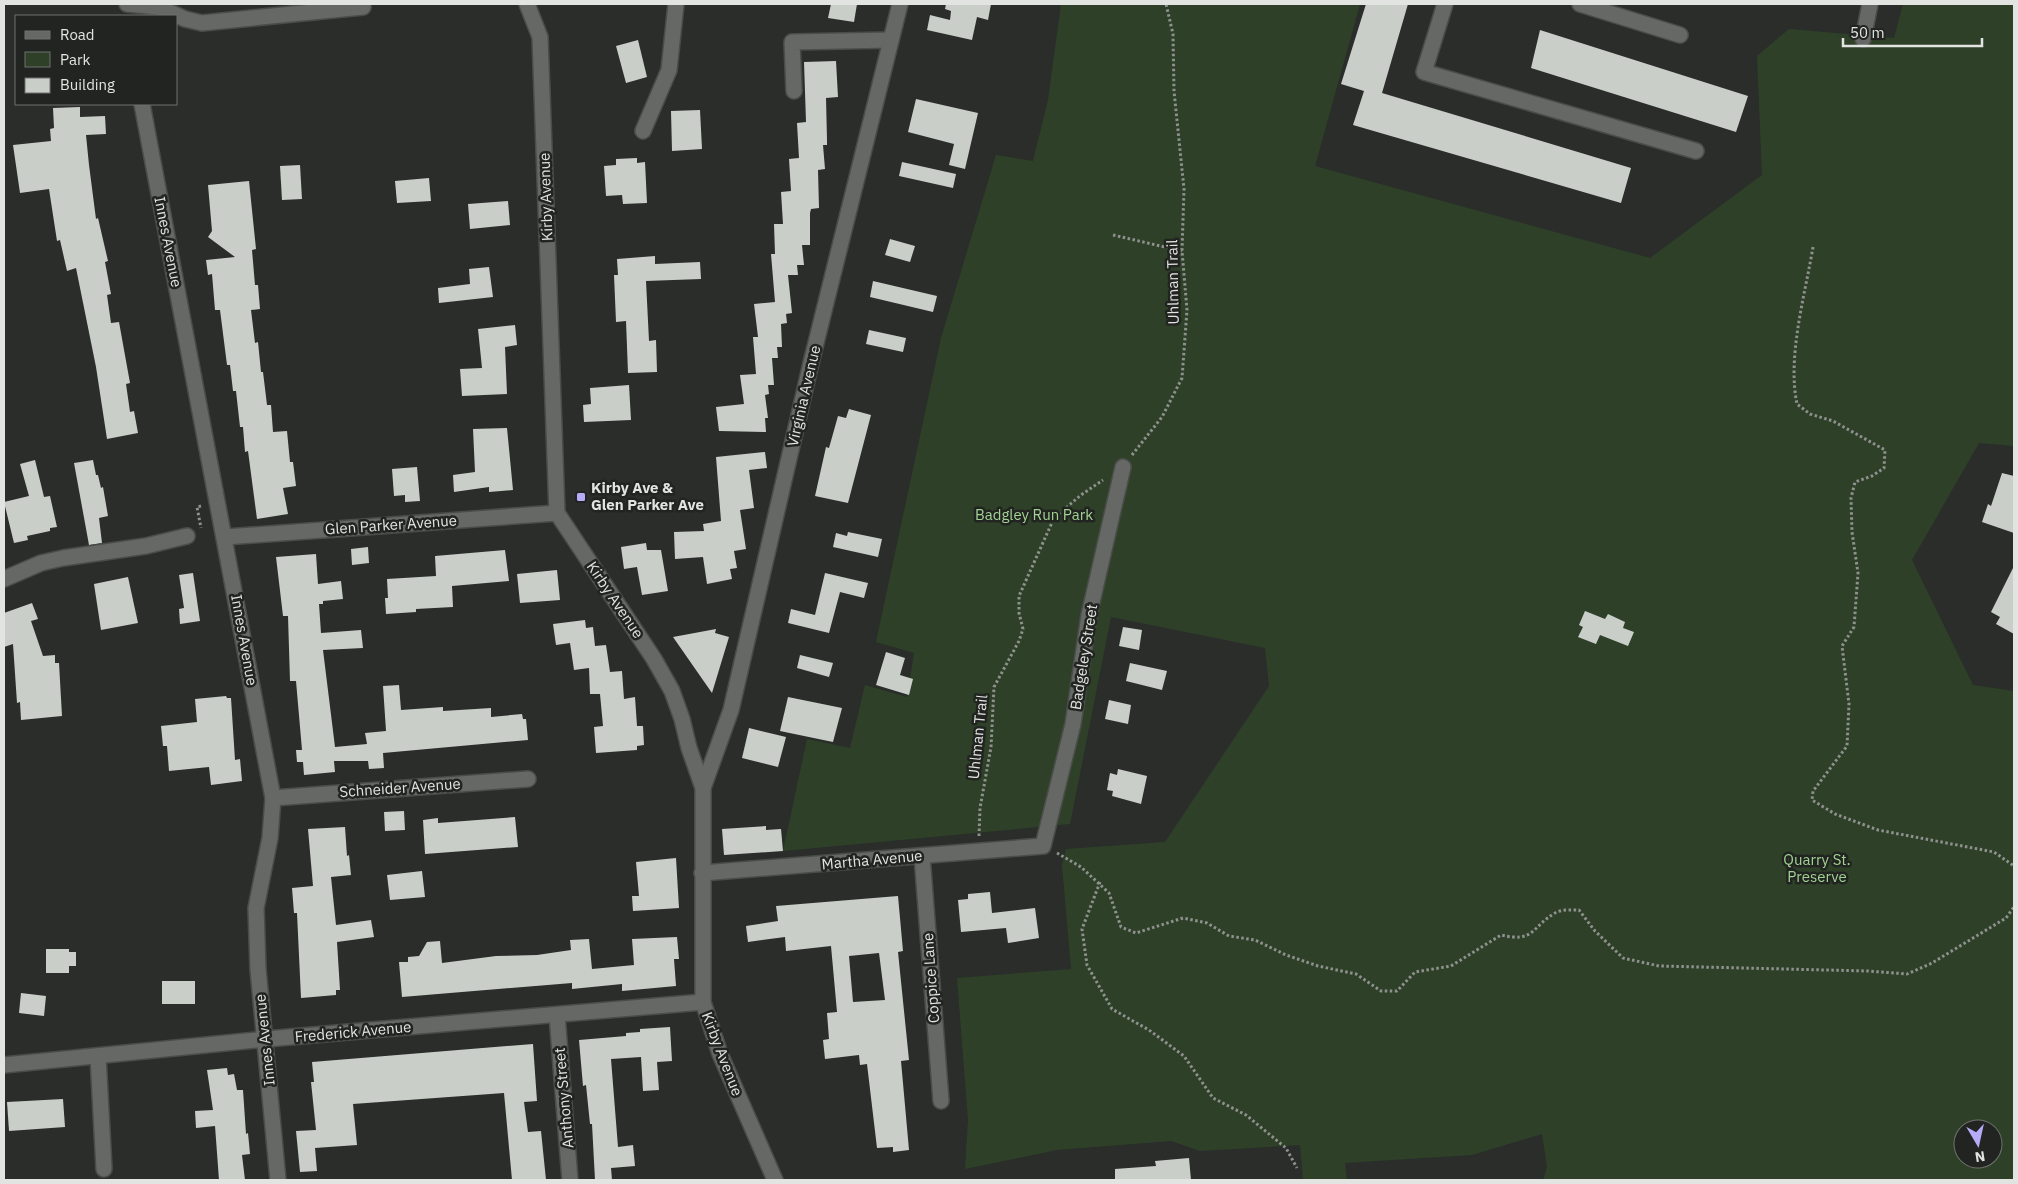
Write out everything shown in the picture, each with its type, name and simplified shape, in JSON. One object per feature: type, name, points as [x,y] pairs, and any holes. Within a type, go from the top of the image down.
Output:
[{"type":"street","points":[[127,4],[159,7],[176,15]]},
{"type":"street","name":"Kirby Avenue","points":[[527,4],[540,36],[557,513],[654,659],[672,691],[703,788],[703,1002],[720,1054],[775,1180]]},
{"type":"street","name":"Virginia Avenue","points":[[703,788],[731,710],[811,364],[900,4]]},
{"type":"street","points":[[1445,4],[1424,72],[1696,151]]},
{"type":"street","points":[[1580,4],[1680,35]]},
{"type":"street","points":[[1863,39],[1870,4]]},
{"type":"street","points":[[643,131],[669,70],[676,5]]},
{"type":"street","points":[[178,16],[202,23],[363,7]]},
{"type":"street","points":[[794,91],[792,42],[891,40]]},
{"type":"street","name":"Innes Avenue","points":[[142,105],[273,798],[270,838],[256,908],[258,970],[278,1180]]},
{"type":"street","name":"Badgeley Street","points":[[1043,846],[1074,724],[1089,615],[1123,467]]},
{"type":"street","name":"Glen Parker Avenue","points":[[225,537],[557,513]]},
{"type":"street","points":[[4,579],[40,563],[146,546],[187,536]]},
{"type":"street","name":"Schneider Avenue","points":[[273,798],[528,779]]},
{"type":"street","name":"Martha Avenue","points":[[702,873],[1043,846]]},
{"type":"street","name":"Coppice Lane","points":[[922,856],[941,1100]]},
{"type":"street","name":"Frederick Avenue","points":[[4,1065],[266,1039],[703,1002]]},
{"type":"street","name":"Anthony Street","points":[[557,1015],[570,1180]]},
{"type":"street","points":[[98,1056],[104,1169]]},
{"type":"path","name":"Uhlman Trail","points":[[982,851],[977,828],[991,747],[994,687],[1019,641],[1023,629],[1019,613],[1019,596],[1054,518],[1081,495],[1123,467],[1162,417],[1182,378],[1187,310],[1182,251],[1184,190],[1174,91],[1173,34],[1166,4]]},
{"type":"path","points":[[1112,235],[1182,251]]},
{"type":"path","points":[[1813,247],[1793,366],[1793,387],[1797,404],[1810,414],[1833,421],[1885,450],[1884,468],[1872,476],[1855,482],[1851,498],[1852,532],[1858,573],[1854,627],[1842,646],[1849,704],[1847,746],[1813,791],[1812,800],[1835,814],[1878,830],[1994,852],[2014,866]]},
{"type":"path","points":[[201,506],[197,507],[203,533]]},
{"type":"path","points":[[1043,846],[1064,856],[1100,882],[1109,893],[1121,927],[1136,933],[1183,918],[1199,921],[1207,923],[1229,936],[1255,940],[1286,955],[1318,966],[1356,974],[1381,990],[1397,990],[1415,972],[1451,966],[1501,935],[1518,939],[1534,932],[1557,912],[1579,910],[1595,931],[1623,958],[1659,966],[1868,971],[1907,974],[1932,963],[2006,918],[2014,907]]},
{"type":"path","points":[[1100,882],[1082,929],[1087,965],[1112,1009],[1149,1030],[1184,1056],[1214,1098],[1246,1115],[1286,1148],[1297,1168]]},
{"type":"green space","points":[[1061,4],[1360,4],[1315,166],[1650,258],[1762,175],[1757,56],[1789,29],[1894,38],[1903,4],[2014,4],[2014,446],[1979,443],[1912,560],[1973,685],[2014,691],[2014,1180],[1543,1180],[1547,1167],[1542,1134],[1472,1155],[1345,1163],[1347,1180],[1303,1180],[1300,1145],[1200,1151],[1171,1141],[1057,1150],[965,1169],[968,1120],[957,978],[1071,969],[1062,865],[1066,849],[1165,842],[1269,686],[1265,648],[1111,617],[1070,824],[783,851],[807,739],[850,748],[865,685],[907,697],[914,653],[876,642],[941,338],[996,155],[1033,161],[1048,100]]},
{"type":"building","points":[[831,4],[857,4],[854,22],[828,18]]},
{"type":"building","points":[[946,4],[991,4],[988,20],[977,17],[972,40],[927,30],[930,15],[950,20],[951,11],[945,9]]},
{"type":"building","points":[[1366,4],[1408,4],[1382,93],[1631,168],[1621,203],[1353,125],[1364,91],[1341,84]]},
{"type":"building","points":[[1540,30],[1748,96],[1736,132],[1531,68]]},
{"type":"building","points":[[638,40],[647,77],[626,83],[616,46]]},
{"type":"building","points":[[836,61],[838,97],[826,98],[827,145],[823,145],[825,169],[818,170],[819,208],[811,209],[810,245],[802,245],[804,265],[797,265],[798,275],[788,275],[792,313],[786,314],[787,323],[781,324],[782,347],[777,347],[778,358],[772,358],[774,385],[768,385],[769,394],[765,395],[768,418],[765,418],[766,432],[719,431],[716,407],[744,404],[740,375],[756,374],[753,337],[758,337],[754,304],[775,302],[771,254],[775,254],[774,224],[783,224],[781,192],[791,191],[789,159],[799,158],[797,123],[806,122],[804,62]]},
{"type":"building","points":[[916,99],[978,113],[965,169],[949,165],[954,144],[908,132]]},
{"type":"building","points":[[80,107],[80,117],[105,116],[106,134],[86,135],[89,165],[96,219],[98,218],[108,261],[105,262],[111,294],[107,295],[111,323],[119,322],[130,383],[126,384],[130,412],[134,411],[138,433],[107,439],[96,367],[76,268],[67,271],[60,240],[57,241],[49,189],[20,193],[13,145],[51,141],[50,129],[54,128],[53,108]]},
{"type":"building","points":[[700,110],[702,149],[672,151],[671,111]]},
{"type":"building","points":[[637,158],[637,163],[645,162],[647,203],[623,204],[622,195],[606,196],[604,166],[616,165],[616,159]]},
{"type":"building","points":[[902,162],[956,174],[953,188],[899,176]]},
{"type":"building","points":[[300,165],[302,199],[282,200],[280,166]]},
{"type":"building","points":[[429,178],[431,201],[397,203],[395,181]]},
{"type":"building","points":[[249,181],[256,249],[252,250],[255,285],[258,285],[260,309],[251,310],[255,343],[258,342],[267,405],[271,405],[273,432],[287,431],[290,462],[293,462],[296,486],[283,488],[288,514],[257,519],[248,451],[245,452],[243,427],[240,427],[236,391],[233,391],[230,365],[227,365],[220,310],[215,310],[212,274],[208,275],[206,260],[235,257],[208,237],[212,231],[208,185]]},
{"type":"building","points":[[508,201],[510,225],[470,229],[468,204]]},
{"type":"building","points":[[890,239],[915,246],[910,262],[885,255]]},
{"type":"building","points":[[655,256],[655,264],[700,262],[701,279],[646,281],[649,341],[656,340],[657,372],[628,373],[626,321],[616,322],[614,275],[618,275],[617,259]]},
{"type":"building","points":[[489,267],[493,297],[439,303],[438,288],[470,284],[469,269]]},
{"type":"building","points":[[873,281],[937,296],[933,312],[870,297]]},
{"type":"building","points":[[515,325],[517,345],[505,347],[507,394],[462,396],[460,369],[482,368],[478,329]]},
{"type":"building","points":[[869,330],[906,338],[903,352],[866,344]]},
{"type":"building","points":[[629,385],[631,420],[584,422],[583,405],[591,404],[590,388]]},
{"type":"building","points":[[849,409],[871,415],[848,503],[815,496],[826,447],[829,448],[838,416],[846,418]]},
{"type":"building","points":[[507,428],[513,490],[489,492],[489,487],[454,492],[453,475],[475,472],[473,429]]},
{"type":"building","points":[[765,452],[767,468],[749,470],[754,508],[740,510],[746,549],[734,551],[737,568],[730,569],[732,579],[707,584],[703,557],[675,559],[674,532],[704,531],[703,524],[721,521],[716,457]]},
{"type":"building","points":[[35,460],[44,497],[50,496],[57,527],[50,528],[50,531],[27,536],[28,540],[14,543],[4,502],[29,496],[20,464]]},
{"type":"building","points":[[93,460],[96,475],[98,475],[101,488],[103,487],[108,516],[99,518],[102,543],[89,545],[74,463]]},
{"type":"building","points":[[417,467],[420,501],[405,502],[405,495],[394,496],[392,469]]},
{"type":"building","points":[[2002,473],[2014,476],[2014,533],[1982,522],[1988,504],[1991,506]]},
{"type":"building","points":[[848,532],[882,539],[878,557],[833,547],[836,533],[847,536]]},
{"type":"building","points":[[646,543],[647,550],[661,550],[668,591],[642,595],[637,567],[624,569],[621,547]]},
{"type":"building","points":[[368,547],[369,563],[352,565],[351,549]]},
{"type":"building","points":[[505,550],[509,581],[452,586],[453,607],[416,609],[416,612],[386,614],[385,598],[388,598],[387,579],[436,576],[435,556]]},
{"type":"building","points":[[316,554],[318,584],[341,581],[343,599],[323,601],[323,604],[319,604],[321,633],[361,630],[363,648],[323,650],[335,747],[367,744],[365,733],[386,731],[383,686],[399,685],[401,710],[443,707],[443,711],[491,708],[491,717],[522,714],[523,719],[526,719],[528,740],[383,753],[384,768],[369,769],[368,761],[334,761],[335,772],[304,775],[303,762],[297,762],[296,750],[302,750],[296,681],[290,681],[288,616],[283,616],[276,557]]},
{"type":"building","points":[[2014,566],[2014,634],[1996,624],[2000,617],[1991,612]]},
{"type":"building","points":[[557,570],[560,600],[520,603],[517,574]]},
{"type":"building","points":[[193,573],[200,621],[180,624],[179,609],[184,608],[179,575]]},
{"type":"building","points":[[825,573],[868,583],[864,598],[840,592],[829,633],[788,623],[791,609],[815,615]]},
{"type":"building","points":[[128,577],[138,623],[101,630],[94,584]]},
{"type":"building","points":[[32,603],[38,619],[31,621],[43,656],[55,655],[55,663],[59,663],[62,716],[21,720],[20,702],[17,703],[13,644],[4,647],[4,613]]},
{"type":"building","points":[[1585,611],[1605,619],[1608,614],[1625,622],[1623,628],[1634,632],[1628,646],[1600,635],[1596,644],[1578,637],[1583,627],[1579,625]]},
{"type":"building","points":[[585,620],[586,628],[593,627],[595,646],[606,645],[610,672],[622,671],[624,699],[635,697],[637,726],[643,726],[644,745],[637,746],[637,750],[596,753],[594,727],[603,726],[600,694],[590,694],[589,668],[574,670],[570,643],[556,645],[553,624]]},
{"type":"building","points":[[1123,627],[1142,630],[1139,650],[1119,646]]},
{"type":"building","points":[[716,629],[715,633],[729,637],[712,693],[673,637]]},
{"type":"building","points":[[886,652],[905,658],[900,675],[913,679],[909,695],[876,685]]},
{"type":"building","points":[[800,655],[833,663],[829,677],[797,668]]},
{"type":"building","points":[[1130,663],[1167,671],[1162,690],[1126,681]]},
{"type":"building","points":[[226,696],[231,698],[235,760],[240,759],[242,781],[211,785],[209,767],[169,771],[167,746],[163,746],[161,726],[197,722],[195,699]]},
{"type":"building","points":[[788,697],[842,708],[833,742],[780,731]]},
{"type":"building","points":[[1109,700],[1131,705],[1128,724],[1105,719]]},
{"type":"building","points":[[749,728],[786,737],[778,767],[742,758]]},
{"type":"building","points":[[1118,769],[1147,776],[1141,804],[1112,796],[1113,791],[1107,790],[1110,773],[1117,775]]},
{"type":"building","points":[[404,811],[405,830],[385,831],[384,812]]},
{"type":"building","points":[[515,817],[518,847],[425,854],[423,820],[438,818],[438,823]]},
{"type":"building","points":[[766,826],[766,830],[781,829],[783,851],[724,855],[722,829]]},
{"type":"building","points":[[345,827],[347,856],[349,855],[351,875],[331,877],[336,925],[371,920],[374,937],[337,942],[340,990],[336,990],[336,995],[301,998],[297,913],[294,913],[292,888],[313,886],[308,829]]},
{"type":"building","points":[[676,858],[679,908],[633,911],[632,896],[639,896],[636,862]]},
{"type":"building","points":[[422,871],[425,897],[390,900],[387,875]]},
{"type":"building","points":[[990,892],[992,913],[1035,908],[1039,938],[1008,943],[1006,928],[961,932],[958,900],[968,899],[968,894]]},
{"type":"building","points":[[898,896],[903,951],[898,952],[909,1060],[901,1061],[909,1150],[893,1152],[893,1147],[877,1148],[867,1064],[860,1065],[859,1055],[825,1059],[823,1040],[829,1039],[827,1013],[837,1012],[831,946],[786,951],[785,937],[748,942],[746,926],[778,921],[776,906]],"holes":[[[879,953],[885,1000],[853,1002],[849,956]]]},
{"type":"building","points":[[677,937],[679,959],[674,959],[676,986],[622,991],[622,984],[572,989],[572,983],[402,997],[399,962],[408,962],[408,957],[419,956],[427,942],[440,941],[442,963],[496,956],[537,955],[571,950],[570,940],[589,939],[592,969],[634,965],[632,939]]},
{"type":"building","points":[[46,949],[69,949],[69,952],[76,952],[76,966],[69,966],[69,973],[46,973]]},
{"type":"building","points":[[162,981],[195,981],[195,1004],[162,1004]]},
{"type":"building","points":[[21,993],[46,996],[44,1016],[19,1013]]},
{"type":"building","points":[[670,1027],[672,1061],[657,1062],[659,1090],[643,1091],[641,1057],[611,1059],[618,1147],[633,1145],[635,1166],[611,1168],[612,1180],[595,1180],[592,1124],[590,1124],[586,1085],[583,1086],[579,1040],[626,1036],[626,1033],[640,1032],[640,1029]]},
{"type":"building","points":[[533,1044],[537,1101],[524,1102],[528,1132],[541,1131],[546,1180],[512,1180],[504,1093],[353,1104],[357,1145],[315,1148],[317,1171],[300,1172],[296,1131],[316,1130],[311,1082],[314,1082],[312,1062]]},
{"type":"building","points":[[227,1068],[228,1075],[234,1074],[237,1090],[243,1090],[246,1134],[248,1133],[250,1154],[242,1155],[245,1180],[219,1180],[215,1126],[196,1128],[195,1111],[213,1110],[207,1070]]},
{"type":"building","points":[[63,1099],[65,1127],[9,1131],[7,1102]]},
{"type":"building","points":[[1189,1158],[1191,1180],[1115,1180],[1115,1169],[1156,1166],[1155,1161]]},
{"type":"place","name":"Kirby Ave & Glen Parker Ave","points":[[581,497]]},
{"type":"park label","name":"Badgley Run Park","points":[[1034,515]]},
{"type":"park label","name":"Quarry St. Preserve","points":[[1817,868]]}]
